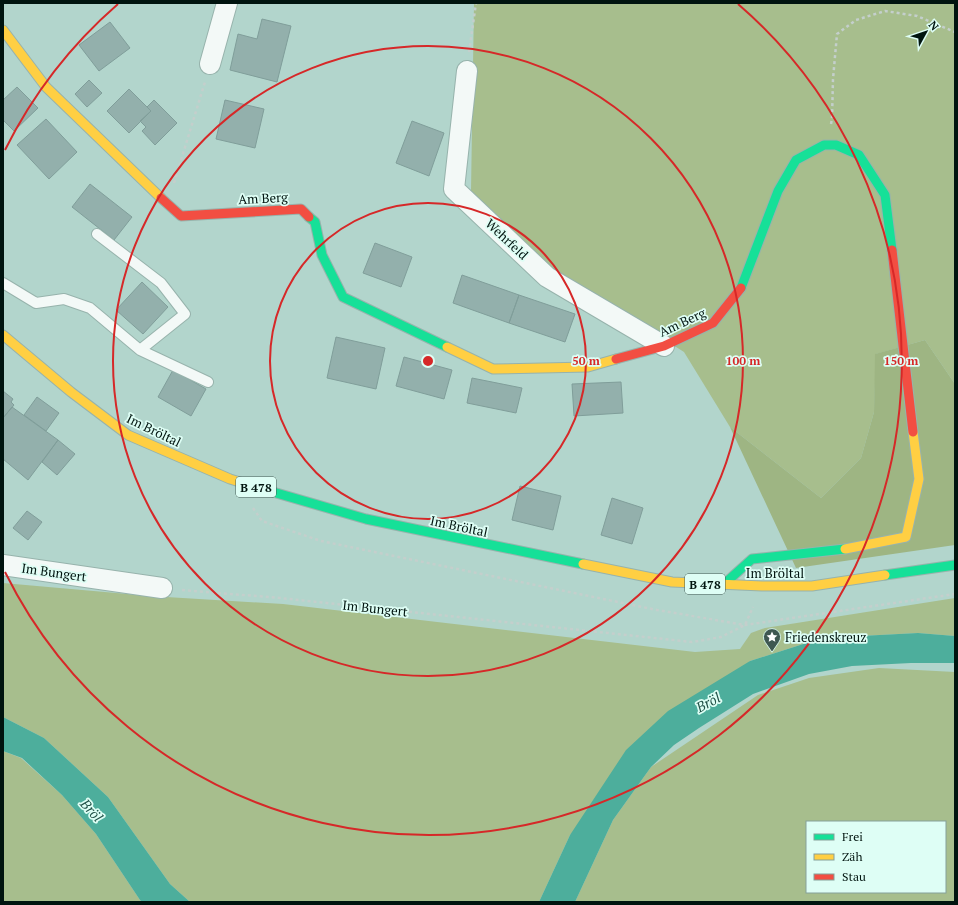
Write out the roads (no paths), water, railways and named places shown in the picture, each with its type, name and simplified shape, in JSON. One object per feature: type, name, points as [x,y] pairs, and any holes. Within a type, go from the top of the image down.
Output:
[{"type":"street","points":[[210,64],[227,3]]},
{"type":"street","name":"Am Berg","points":[[3,30],[46,87],[181,216],[300,209],[315,222],[322,255],[343,298],[493,369],[588,367],[664,346],[713,323],[741,288],[778,191],[796,160],[824,145],[836,145],[859,155],[886,194],[919,479],[906,537],[841,550],[752,559],[724,585]]},
{"type":"street","name":"Wehrfeld","points":[[466,71],[454,189],[547,277],[664,346]]},
{"type":"street","name":"Im Bröltal","points":[[3,335],[71,392],[128,435],[230,479],[366,519],[672,582],[724,585],[812,586],[955,565]]},
{"type":"street","name":"Im Bungert","points":[[3,565],[162,588]]},
{"type":"lane","points":[[97,234],[161,283],[185,314],[140,350]]},
{"type":"lane","points":[[3,283],[36,303],[64,299],[90,308],[140,350],[208,382]]},
{"type":"water","name":"Bröl","points":[[918,633],[955,636],[955,663],[911,663],[852,666],[809,674],[753,694],[674,745],[651,767],[613,820],[575,902],[539,902],[570,835],[626,750],[668,711],[750,661],[822,638]]},
{"type":"water","name":"Bröl","points":[[3,717],[44,738],[108,797],[170,884],[190,902],[142,902],[96,834],[62,795],[22,758],[3,751]]},
{"type":"place","name":"Friedenskreuz","points":[[772,652]]}]
